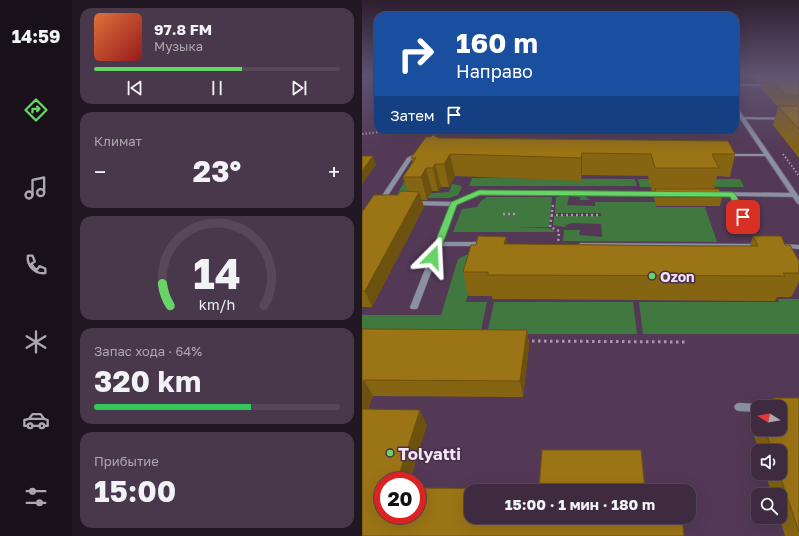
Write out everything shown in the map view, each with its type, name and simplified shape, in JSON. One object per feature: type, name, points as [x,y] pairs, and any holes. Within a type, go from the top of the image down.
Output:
[{"type":"street","points":[[739,114],[799,202]]},
{"type":"lane","points":[[742,118],[799,119]]},
{"type":"lane","points":[[400,203],[392,203],[388,201],[386,194],[409,159],[418,154],[424,153]]},
{"type":"lane","points":[[719,155],[767,155]]},
{"type":"lane","points":[[408,203],[454,204],[479,193],[670,194]]},
{"type":"lane","points":[[709,194],[794,195]]},
{"type":"lane","points":[[733,195],[748,228]]},
{"type":"lane","points":[[414,308],[454,204]]},
{"type":"lane","points":[[438,244],[494,244]]},
{"type":"lane","points":[[558,245],[765,246]]},
{"type":"lane","points":[[773,246],[799,247]]},
{"type":"lane","points":[[739,407],[751,408]]},
{"type":"path","points":[[362,134],[374,133]]},
{"type":"path","points":[[554,193],[550,227],[559,231],[558,245]]},
{"type":"path","points":[[503,214],[515,214]]},
{"type":"path","points":[[551,215],[601,215]]},
{"type":"path","points":[[521,341],[688,342]]},
{"type":"green space","points":[[417,160],[423,194],[449,192],[452,184],[462,187],[458,195],[449,198],[402,198],[396,196]]},
{"type":"green space","points":[[472,178],[635,179],[637,186],[469,186]]},
{"type":"green space","points":[[638,179],[740,179],[744,187],[640,187]]},
{"type":"green space","points":[[570,194],[585,196],[590,200],[580,200],[580,197],[569,196],[567,205],[595,206],[595,202],[655,202],[656,207],[705,207],[717,242],[563,241],[564,230],[580,230],[579,235],[602,237],[601,224],[572,223],[566,225],[565,227],[553,225],[554,216],[601,216],[601,213],[555,213],[556,197]]},
{"type":"green space","points":[[487,197],[552,197],[549,227],[512,227],[548,228],[556,232],[453,232],[462,209],[477,207],[481,201]]},
{"type":"green space","points":[[479,254],[466,302],[487,302],[480,335],[362,334],[362,315],[441,315],[458,259],[466,255]]},
{"type":"green space","points":[[778,299],[799,299],[799,334],[643,334],[639,302],[779,302]]},
{"type":"green space","points":[[494,302],[633,302],[637,334],[487,334]]},
{"type":"building","points":[[778,106],[797,106],[799,108],[799,129]]},
{"type":"building","points":[[433,135],[438,138],[728,141],[735,154],[712,154],[719,168],[655,168],[651,154],[582,153],[581,158],[450,154],[444,164],[435,164],[433,168],[426,168],[421,177],[403,177],[416,158],[411,158],[426,137],[431,137]]},
{"type":"building","points":[[362,156],[373,156],[362,171]]},
{"type":"building","points":[[655,189],[719,189],[722,197],[657,197]]},
{"type":"building","points":[[401,191],[419,192],[365,291],[362,291],[362,212],[374,195],[398,195]]},
{"type":"building","points":[[478,236],[506,237],[504,244],[758,246],[753,236],[781,236],[785,245],[790,245],[799,261],[799,273],[783,273],[785,276],[488,275],[488,272],[463,272],[471,245],[476,245]]},
{"type":"building","points":[[362,329],[527,330],[520,381],[364,380],[362,385]]},
{"type":"building","points":[[774,398],[799,398],[799,532],[787,497],[787,488],[784,488],[781,480],[787,480],[787,444],[770,444],[767,436],[787,436],[787,400],[775,400]]},
{"type":"building","points":[[362,409],[420,410],[400,472],[374,472],[374,524],[426,524],[426,488],[464,488],[464,524],[683,524],[684,536],[362,536]]},
{"type":"building","points":[[542,450],[641,450],[644,484],[539,484]]},
{"type":"place","name":"Ozon","points":[[652,276]]},
{"type":"place","name":"Tolyatti","points":[[390,453]]},
{"type":"route","points":[[433,257],[454,204],[479,193],[733,195],[743,217]]}]
